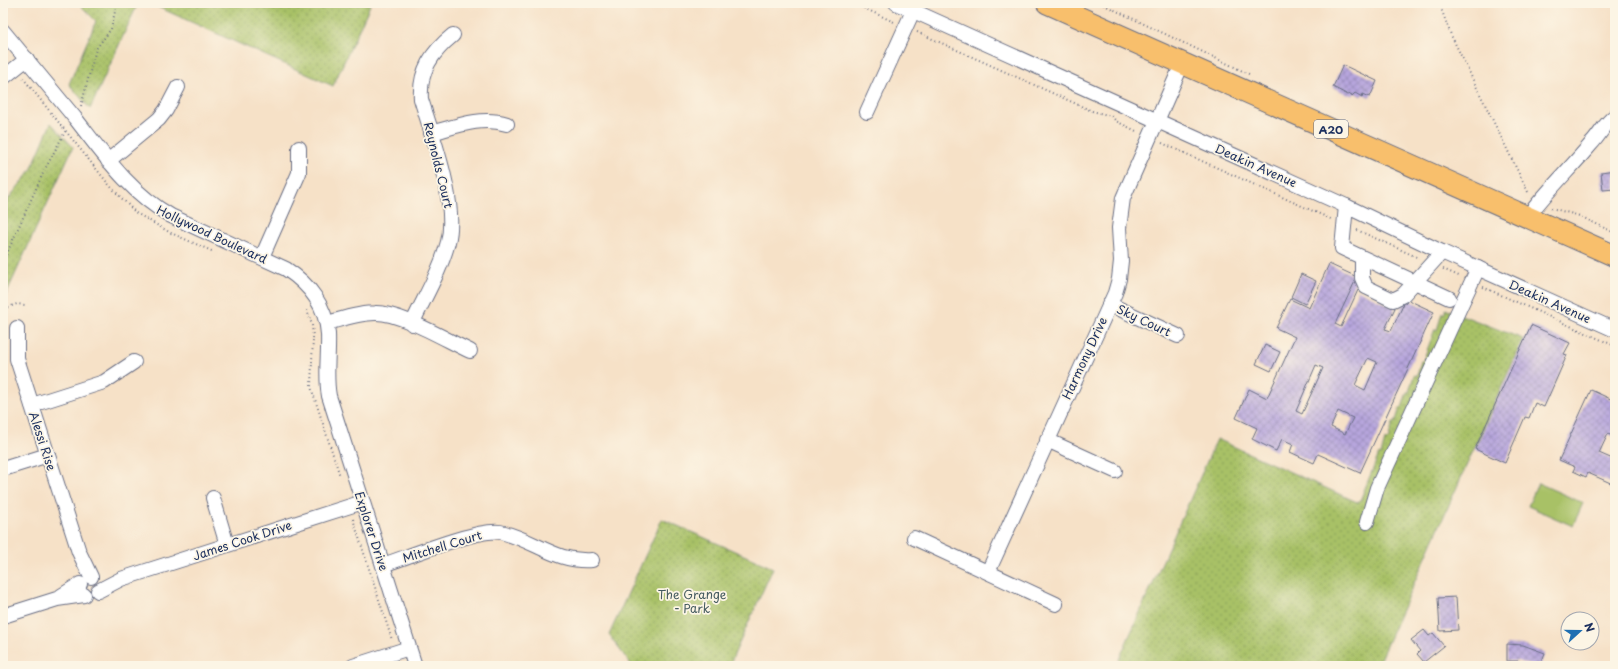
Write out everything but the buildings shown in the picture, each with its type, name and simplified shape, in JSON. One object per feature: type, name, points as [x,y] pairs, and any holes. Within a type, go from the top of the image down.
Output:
[{"type":"highway","name":"A20","points":[[1047,3],[1182,64],[1533,206],[1615,256]]},
{"type":"street","name":"Deakin Avenue","points":[[896,3],[1346,206],[1442,252],[1615,330]]},
{"type":"street","points":[[867,112],[913,11]]},
{"type":"street","name":"Hollywood Boulevard","points":[[3,31],[108,161],[139,195],[154,207],[170,216],[262,257],[294,274],[309,288],[320,305],[326,323],[328,334],[326,376],[329,396]]},
{"type":"street","name":"Reynolds Court","points":[[412,324],[445,254],[451,227],[450,204],[421,99],[420,87],[422,76],[433,54],[453,35]]},
{"type":"street","points":[[3,78],[26,60]]},
{"type":"street","name":"Harmony Drive","points":[[988,572],[1110,304],[1119,278],[1121,261],[1119,228],[1123,198],[1182,64]]},
{"type":"street","points":[[108,161],[159,119],[166,110],[178,87]]},
{"type":"street","points":[[1533,206],[1592,144],[1607,122],[1615,116]]},
{"type":"street","points":[[431,133],[482,120],[507,124]]},
{"type":"street","points":[[262,257],[299,173],[299,148]]},
{"type":"street","points":[[1346,206],[1342,248],[1449,298]]},
{"type":"street","points":[[1362,258],[1363,284],[1366,287],[1393,300],[1403,295],[1442,252]]},
{"type":"street","points":[[1366,522],[1377,488],[1478,268]]},
{"type":"street","name":"Sky Court","points":[[1110,304],[1178,336]]},
{"type":"street","points":[[326,323],[374,313],[383,313],[412,324],[470,351]]},
{"type":"street","name":"Alessi Rise","points":[[17,328],[16,339],[18,359],[89,585]]},
{"type":"street","points":[[32,405],[104,382],[134,362]]},
{"type":"street","name":"Explorer Drive","points":[[329,396],[415,666]]},
{"type":"street","points":[[1047,440],[1115,471]]},
{"type":"street","points":[[3,469],[48,455]]},
{"type":"street","points":[[213,498],[227,545]]},
{"type":"street","name":"James Cook Drive","points":[[3,616],[57,599],[89,585],[121,579],[363,502]]},
{"type":"street","name":"Mitchell Court","points":[[383,565],[490,532],[510,535],[561,558],[580,561],[592,560]]},
{"type":"street","points":[[914,538],[1056,604]]},
{"type":"street","points":[[353,666],[409,648]]},
{"type":"path","points":[[3,262],[44,171],[83,102],[96,49],[111,29],[117,3]]},
{"type":"path","points":[[853,3],[1092,111],[1104,113],[1121,124],[1615,346]]},
{"type":"path","points":[[1100,3],[1251,75]]},
{"type":"path","points":[[1440,3],[1451,35],[1533,206],[1580,216],[1615,233]]},
{"type":"path","points":[[15,69],[122,199],[136,213],[171,233],[215,252]]},
{"type":"path","points":[[3,303],[6,308],[18,304],[25,306]]},
{"type":"path","points":[[303,304],[312,325],[311,387],[340,477]]},
{"type":"path","points":[[349,506],[396,652]]},
{"type":"green space","points":[[78,3],[138,3],[90,109],[69,84],[96,21]]},
{"type":"green space","points":[[149,3],[371,3],[333,86]]},
{"type":"green space","points":[[51,123],[73,147],[3,301],[3,206],[31,170]]},
{"type":"green space","points":[[1446,309],[1523,339],[1377,666],[1116,666],[1217,439],[1359,503],[1379,454],[1381,455],[1385,440],[1388,440],[1393,423],[1395,423],[1400,408],[1402,408],[1407,392],[1409,392],[1414,375],[1417,376],[1421,361],[1423,361],[1435,329],[1437,330],[1442,313],[1444,314]]},
{"type":"green space","points":[[1538,483],[1583,503],[1573,526],[1528,506]]},
{"type":"green space","name":"The Grange - Park","points":[[662,519],[773,568],[729,666],[632,666],[609,635]]}]
